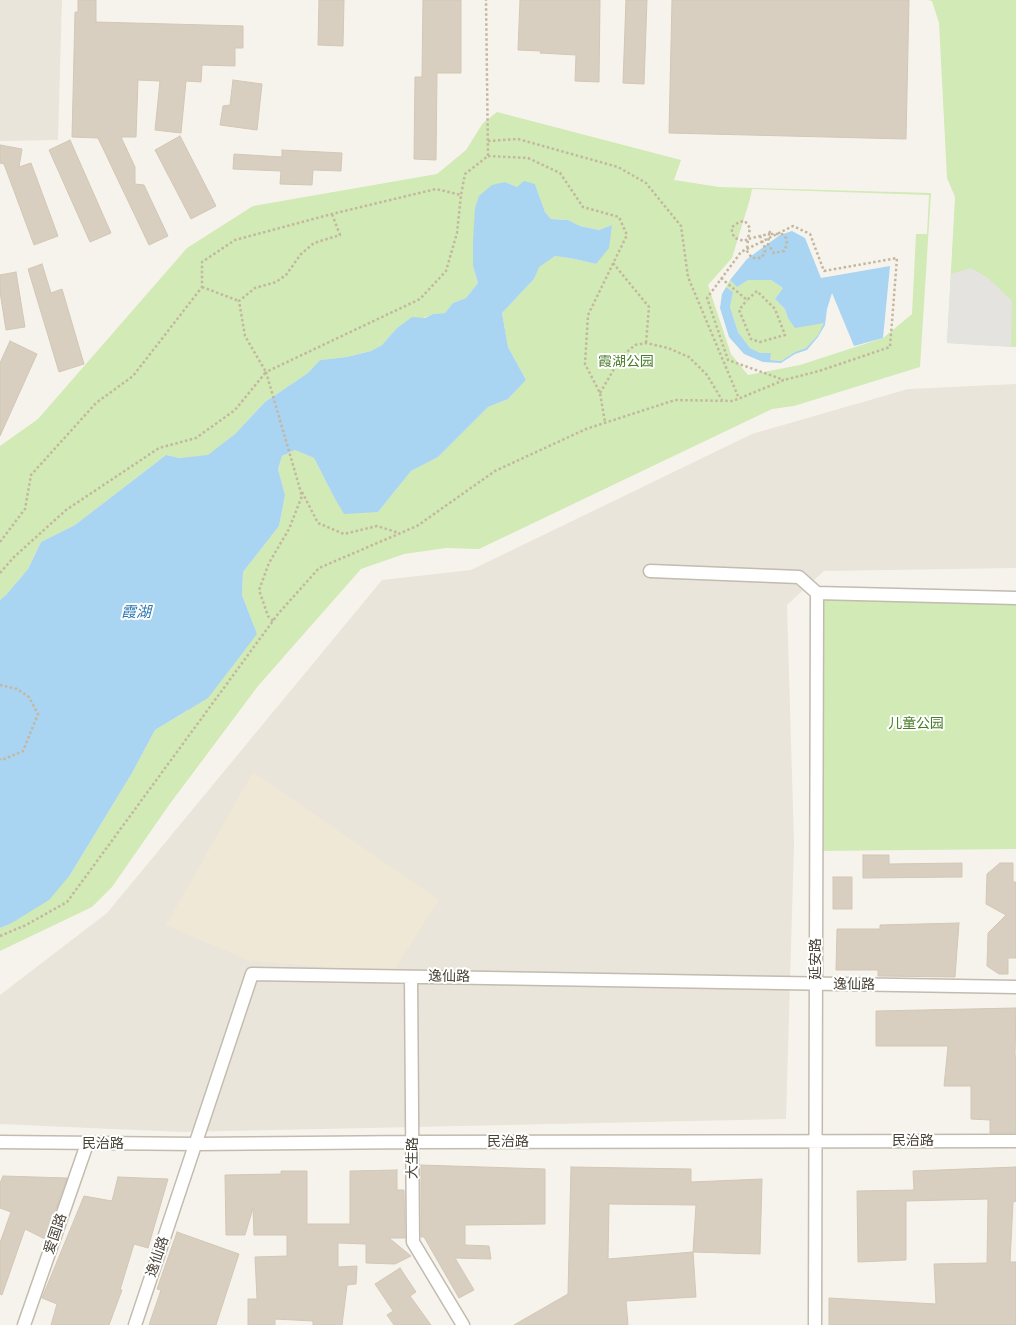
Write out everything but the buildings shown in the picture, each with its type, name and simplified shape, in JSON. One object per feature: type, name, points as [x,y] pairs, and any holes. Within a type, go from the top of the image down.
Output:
[{"type":"street","points":[[650,571],[799,577],[817,593],[1016,598]]},
{"type":"street","name":"延安路","points":[[816,1325],[817,593]]},
{"type":"street","name":"逸仙路","points":[[134,1325],[252,974],[1016,987]]},
{"type":"street","name":"大生路","points":[[411,977],[414,1142],[413,1242],[463,1325]]},
{"type":"street","name":"民治路","points":[[0,1142],[196,1144],[1016,1141]]},
{"type":"street","name":"爱国路","points":[[24,1325],[87,1144]]},
{"type":"path","points":[[486,0],[488,156]]},
{"type":"path","points":[[488,140],[518,139],[618,166],[646,183],[681,226],[688,277],[738,396]]},
{"type":"path","points":[[0,573],[66,510],[159,448],[196,438],[235,410],[266,372],[420,299],[446,272],[457,233],[465,174],[488,156],[528,158],[560,173],[582,207],[619,217],[627,235],[588,315],[585,364],[600,393],[605,422]]},
{"type":"path","points":[[0,542],[25,510],[31,475],[96,403],[134,376],[202,287],[202,262],[235,240],[332,214],[436,189],[461,195]]},
{"type":"path","points":[[239,301],[255,288],[276,282],[286,275],[301,254],[314,243],[340,235],[332,214]]},
{"type":"path","points":[[760,236],[765,253],[761,258],[752,258],[747,251],[748,239],[750,232],[749,224],[745,221],[739,222],[732,227],[732,233],[735,238],[744,241],[748,239],[760,236],[769,234],[782,234],[786,238],[787,244],[784,251],[774,253],[768,244],[769,234],[771,229]]},
{"type":"path","points":[[0,936],[26,925],[67,902],[273,621],[319,568],[417,526],[496,471],[586,429],[675,400],[733,401],[784,380],[818,371],[890,346],[897,258],[824,271],[810,234],[793,226],[741,252],[707,298],[728,360],[784,380]]},
{"type":"path","points":[[613,263],[649,307],[646,343]]},
{"type":"path","points":[[722,278],[747,300]]},
{"type":"path","points":[[202,287],[239,301]]},
{"type":"path","points":[[757,292],[775,309],[785,334],[760,342],[751,339],[739,310],[747,300],[757,292]]},
{"type":"path","points":[[239,301],[245,336],[266,372],[302,496],[289,530],[269,563],[259,590],[268,616],[273,621]]},
{"type":"path","points":[[600,393],[622,357],[635,345],[646,343],[668,348],[689,357],[707,375],[722,400]]},
{"type":"path","points":[[300,489],[318,523],[344,534],[377,526],[400,534]]},
{"type":"path","points":[[0,685],[17,689],[29,697],[38,714],[23,751],[2,760],[0,759]]},
{"type":"shaded area","points":[[0,0],[62,0],[58,140],[0,141]]},
{"type":"shaded area","points":[[971,268],[988,278],[1012,301],[1011,347],[947,343],[951,274]]},
{"type":"shaded area","points":[[1016,384],[1016,568],[824,571],[787,605],[794,844],[786,1119],[182,1132],[0,1124],[0,995],[107,913],[382,580],[471,570],[752,434],[908,389]]},
{"type":"shaded area","points":[[253,772],[439,900],[393,972],[250,961],[166,925]]},
{"type":"green space","points":[[928,0],[1016,0],[1016,347],[947,343],[955,197],[947,178],[939,23],[932,1]]},
{"type":"green space","name":"霞湖公园","points":[[497,112],[681,160],[674,180],[719,187],[931,193],[920,367],[794,406],[772,409],[479,549],[446,548],[404,554],[361,569],[258,686],[169,805],[112,887],[92,907],[0,951],[0,928],[10,924],[70,875],[132,773],[155,730],[187,711],[257,634],[242,595],[243,572],[279,526],[285,495],[278,469],[282,456],[295,450],[314,458],[334,497],[378,512],[411,471],[438,457],[488,407],[508,399],[526,380],[508,347],[502,313],[534,279],[538,267],[555,256],[596,264],[612,225],[599,230],[580,226],[568,220],[551,219],[545,212],[535,184],[517,187],[505,182],[475,224],[473,266],[478,283],[466,298],[453,303],[445,313],[433,314],[396,329],[382,345],[371,351],[347,357],[320,360],[308,373],[265,402],[235,434],[208,456],[180,458],[166,455],[75,525],[41,542],[28,569],[0,600],[0,446],[38,419],[187,248],[253,206],[437,174],[466,150],[483,123]],"holes":[[[752,189],[929,195],[927,234],[916,234],[912,314],[883,338],[800,365],[748,375],[731,354],[708,285],[732,258]]]},
{"type":"green space","points":[[730,280],[737,287],[748,280],[771,280],[783,288],[775,299],[785,309],[788,318],[825,323],[818,335],[806,348],[795,352],[781,361],[770,360],[750,348],[738,332],[730,307],[733,292],[726,287]]},
{"type":"green space","name":"儿童公园","points":[[817,593],[1016,598],[1016,849],[816,851]]},
{"type":"water","name":"霞湖","points":[[524,181],[535,184],[545,212],[551,219],[568,220],[580,226],[599,230],[612,225],[609,248],[596,264],[555,256],[539,267],[534,279],[502,313],[508,347],[526,380],[508,399],[488,407],[438,457],[411,471],[378,512],[344,514],[314,458],[295,450],[282,456],[278,469],[285,495],[279,526],[243,572],[242,595],[257,634],[208,698],[155,730],[132,773],[70,875],[49,900],[0,928],[0,600],[28,569],[41,542],[75,525],[166,455],[180,458],[208,455],[235,434],[265,402],[308,373],[320,360],[347,357],[371,351],[382,345],[396,329],[412,317],[425,318],[433,314],[445,313],[453,303],[466,298],[478,283],[473,266],[473,241],[475,208],[479,196],[492,185],[505,182],[517,187]]},
{"type":"water","points":[[792,231],[805,238],[821,278],[890,266],[883,338],[854,346],[832,293],[825,325],[818,337],[807,350],[795,354],[781,363],[763,362],[744,354],[729,337],[720,308],[722,294],[726,287],[733,292],[730,307],[738,332],[750,348],[760,353],[771,353],[770,360],[781,361],[795,352],[806,348],[818,335],[824,323],[795,328],[788,318],[785,309],[775,299],[783,288],[771,280],[748,280],[737,287],[730,280],[747,259],[780,235]]}]
